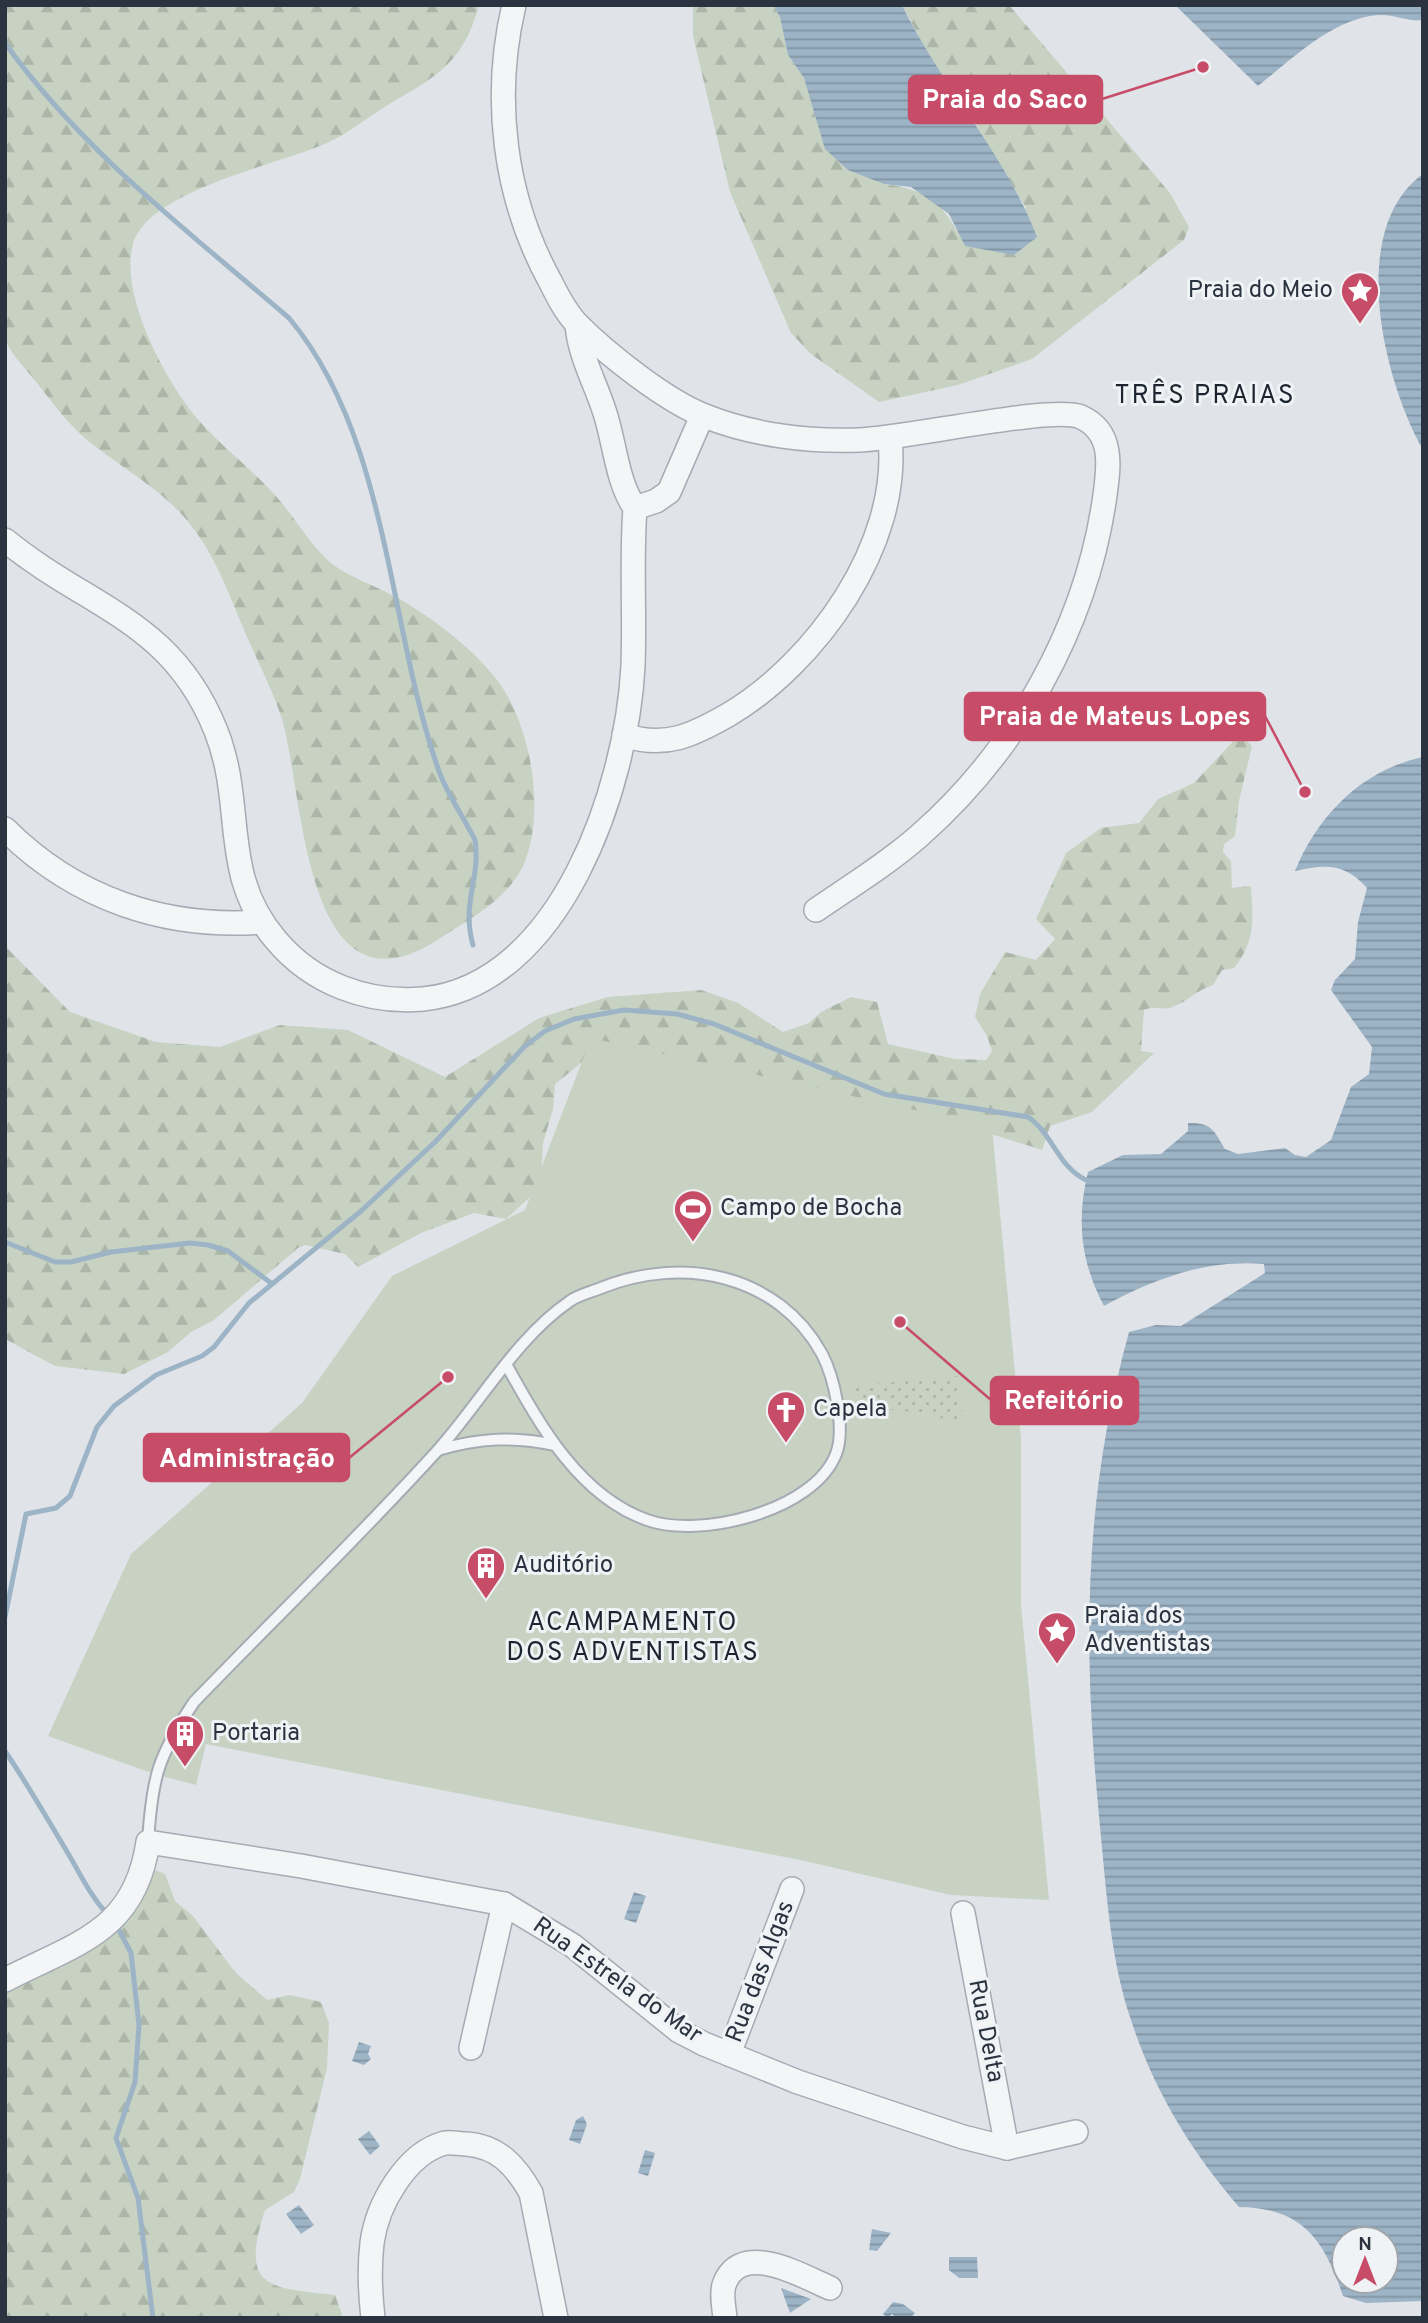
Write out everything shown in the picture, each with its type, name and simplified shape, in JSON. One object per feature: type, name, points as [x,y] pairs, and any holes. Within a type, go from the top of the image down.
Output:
[{"type":"street","points":[[514,5],[503,76],[503,109],[511,175],[538,258],[577,324],[641,377],[702,416],[782,435],[830,440],[890,439],[1059,413],[1079,416],[1095,427],[1107,446],[1109,458],[1103,507],[1085,581],[1058,652],[1021,718],[999,749],[957,798],[920,835],[816,910]]},
{"type":"street","points":[[5,540],[53,576],[105,604],[144,631],[178,665],[193,686],[225,754],[234,803],[237,862],[247,894],[262,922],[289,955],[334,984],[363,995],[384,999],[425,999],[484,980],[501,970],[532,943],[563,896],[598,822],[624,735],[633,667],[635,508],[625,494],[609,426],[578,339],[577,324]]},
{"type":"street","points":[[635,508],[656,501],[669,492],[702,416]]},
{"type":"street","points":[[624,735],[662,742],[687,737],[758,695],[800,657],[835,612],[866,558],[878,529],[893,468],[890,439]]},
{"type":"street","points":[[5,828],[31,852],[80,885],[138,910],[169,919],[206,923],[262,922]]},
{"type":"street","points":[[5,1980],[96,1935],[119,1915],[135,1890],[145,1865],[148,1842]]},
{"type":"street","name":"Rua Estrela do Mar","points":[[148,1842],[302,1866],[504,1904],[572,1945],[679,2031],[729,2054],[811,2086],[963,2137],[1007,2148],[1076,2132]]},
{"type":"street","name":"Rua das Algas","points":[[729,2054],[792,1889]]},
{"type":"street","points":[[471,2048],[504,1904]]},
{"type":"street","name":"Rua Delta","points":[[963,1913],[1007,2148]]},
{"type":"street","points":[[373,2318],[369,2282],[372,2239],[387,2198],[413,2160],[446,2143],[483,2146],[497,2152],[522,2177],[531,2193],[556,2318]]},
{"type":"street","points":[[724,2318],[723,2287],[732,2272],[748,2262],[771,2263],[830,2288]]},
{"type":"lane","points":[[148,1842],[155,1774],[172,1735],[194,1702],[438,1450],[507,1366],[539,1328],[572,1299],[617,1281],[643,1275],[696,1272],[734,1280],[768,1294],[798,1321],[822,1354],[834,1385],[839,1418],[836,1454],[815,1482],[782,1506],[738,1521],[692,1526],[649,1521],[615,1503],[582,1475],[555,1446],[507,1366]]},
{"type":"lane","points":[[438,1450],[496,1438],[526,1439],[555,1446]]},
{"type":"green space","points":[[5,5],[479,5],[466,40],[436,75],[327,143],[218,181],[163,208],[144,225],[133,244],[130,264],[132,287],[147,335],[170,380],[195,416],[275,495],[331,563],[408,604],[465,646],[494,676],[518,717],[526,742],[534,794],[534,820],[523,866],[497,899],[439,939],[394,958],[360,952],[335,928],[318,890],[305,844],[282,719],[213,559],[194,529],[169,502],[87,440],[72,425],[17,359],[7,343],[3,317]]},
{"type":"green space","points":[[693,5],[773,5],[780,17],[788,55],[804,78],[815,111],[884,184],[900,186],[925,195],[943,210],[965,246],[1026,208],[966,108],[935,67],[902,5],[1009,5],[1170,193],[1189,227],[1184,240],[1032,359],[958,385],[879,402],[811,354],[791,333],[730,192],[693,36]]},
{"type":"green space","points":[[1240,734],[1252,746],[1239,801],[1235,836],[1224,844],[1223,852],[1231,861],[1232,888],[1251,886],[1252,929],[1246,948],[1234,968],[1222,970],[1213,985],[1172,1007],[1144,1010],[1141,1051],[1154,1053],[1092,1112],[1050,1126],[1042,1150],[950,1121],[590,1056],[555,1084],[553,1109],[543,1143],[541,1180],[530,1197],[506,1219],[474,1213],[421,1233],[358,1267],[345,1254],[305,1245],[298,1248],[214,1320],[191,1332],[168,1352],[124,1374],[55,1366],[5,1339],[5,946],[70,1012],[156,1042],[220,1047],[280,1025],[348,1030],[445,1077],[539,1018],[608,997],[701,990],[738,1003],[783,1032],[809,1023],[821,1012],[851,997],[877,1002],[888,1044],[955,1059],[986,1060],[992,1051],[987,1036],[975,1017],[980,994],[1005,952],[1036,960],[1055,939],[1036,919],[1066,853],[1101,828],[1139,823],[1158,799],[1194,783]]},
{"type":"green space","points":[[591,1038],[992,1127],[1021,1438],[1021,1605],[1049,1900],[951,1895],[805,1861],[206,1744],[196,1785],[154,1774],[48,1736],[131,1554],[302,1403],[392,1276],[525,1210]]},
{"type":"green space","points":[[958,1376],[963,1423],[897,1410],[856,1411],[853,1386]]},
{"type":"green space","points":[[147,1867],[165,1874],[175,1901],[193,1916],[235,1972],[267,2000],[290,1995],[321,2002],[329,2023],[327,2068],[300,2179],[294,2192],[265,2210],[256,2255],[258,2269],[265,2279],[291,2290],[335,2295],[343,2318],[5,2318],[5,1988],[89,1943]]},
{"type":"water","points":[[773,5],[902,5],[935,64],[1008,177],[1037,237],[1014,255],[965,246],[949,214],[911,187],[884,184],[848,170],[825,149],[804,78],[788,55],[780,17]]},
{"type":"water","points":[[1175,5],[1423,5],[1423,20],[1379,15],[1345,24],[1314,41],[1258,86]]},
{"type":"water","points":[[1423,174],[1423,450],[1396,386],[1386,347],[1380,307],[1379,268],[1385,231],[1399,199]]},
{"type":"water","points":[[1423,757],[1423,2301],[1366,2303],[1343,2295],[1400,2295],[1400,2225],[1330,2225],[1330,2263],[1319,2243],[1295,2221],[1280,2213],[1239,2207],[1190,2142],[1163,2096],[1140,2046],[1124,1998],[1114,1953],[1105,1883],[1091,1707],[1090,1583],[1102,1459],[1113,1396],[1129,1332],[1156,1325],[1181,1326],[1265,1273],[1264,1264],[1222,1265],[1181,1273],[1142,1287],[1104,1306],[1090,1274],[1086,1257],[1082,1207],[1088,1172],[1123,1155],[1161,1154],[1188,1131],[1188,1123],[1207,1126],[1225,1149],[1238,1154],[1285,1148],[1295,1155],[1306,1157],[1331,1140],[1351,1087],[1369,1074],[1372,1047],[1331,990],[1335,980],[1355,959],[1358,922],[1367,888],[1351,874],[1334,868],[1316,867],[1295,871],[1316,831],[1330,814],[1345,798],[1380,772]]},
{"type":"water","points":[[634,1892],[646,1896],[636,1923],[624,1919]]},
{"type":"water","points":[[359,2042],[371,2046],[368,2054],[371,2059],[364,2065],[352,2061]]},
{"type":"water","points":[[583,2116],[587,2124],[580,2144],[569,2140],[576,2120]]},
{"type":"water","points":[[369,2131],[380,2146],[370,2155],[358,2139]]},
{"type":"water","points":[[645,2150],[655,2153],[648,2176],[638,2173]]},
{"type":"water","points":[[299,2205],[314,2225],[301,2234],[286,2214]]},
{"type":"water","points":[[872,2229],[891,2233],[877,2251],[869,2250]]},
{"type":"water","points":[[949,2257],[977,2257],[978,2278],[959,2278],[949,2270]]},
{"type":"water","points":[[781,2288],[811,2299],[790,2313]]},
{"type":"water","points":[[893,2302],[903,2304],[915,2313],[910,2318],[897,2318],[892,2314],[888,2318],[883,2314]]},
{"type":"waterway","points":[[5,43],[35,82],[102,155],[175,222],[289,318],[322,366],[348,420],[367,477],[423,718],[440,774],[475,840],[476,867],[469,916],[473,945]]},
{"type":"waterway","points":[[5,1617],[26,1514],[56,1508],[70,1496],[97,1427],[114,1406],[156,1375],[202,1356],[214,1347],[249,1303],[361,1211],[435,1142],[524,1047],[545,1031],[574,1019],[624,1010],[677,1014],[714,1024],[884,1094],[1028,1117],[1069,1167],[1086,1180]]},
{"type":"waterway","points":[[5,1242],[55,1262],[71,1262],[111,1252],[190,1243],[208,1245],[228,1251],[271,1283]]},
{"type":"waterway","points":[[5,1751],[107,1914]]},
{"type":"waterway","points":[[116,1924],[131,1953],[139,2025],[135,2082],[116,2138],[138,2198],[153,2318]]},
{"type":"place","name":"Praia do Saco","points":[[1203,67]]},
{"type":"place","name":"Praia do Meio","points":[[1360,325]]},
{"type":"place","name":"Praia de Mateus Lopes","points":[[1305,792]]},
{"type":"place","name":"Campo de Bocha","points":[[693,1243]]},
{"type":"place","name":"Refeitório","points":[[900,1322]]},
{"type":"place","name":"Administração","points":[[448,1377]]},
{"type":"place","name":"Capela","points":[[786,1444]]},
{"type":"place","name":"Auditório","points":[[486,1600]]},
{"type":"place","name":"Praia dos Adventistas","points":[[1057,1665]]},
{"type":"place","name":"Portaria","points":[[185,1768]]},
{"type":"district","name":"TRÊS PRAIAS","points":[[1205,396]]},
{"type":"district","name":"ACAMPAMENTO DOS ADVENTISTAS","points":[[633,1638]]}]
